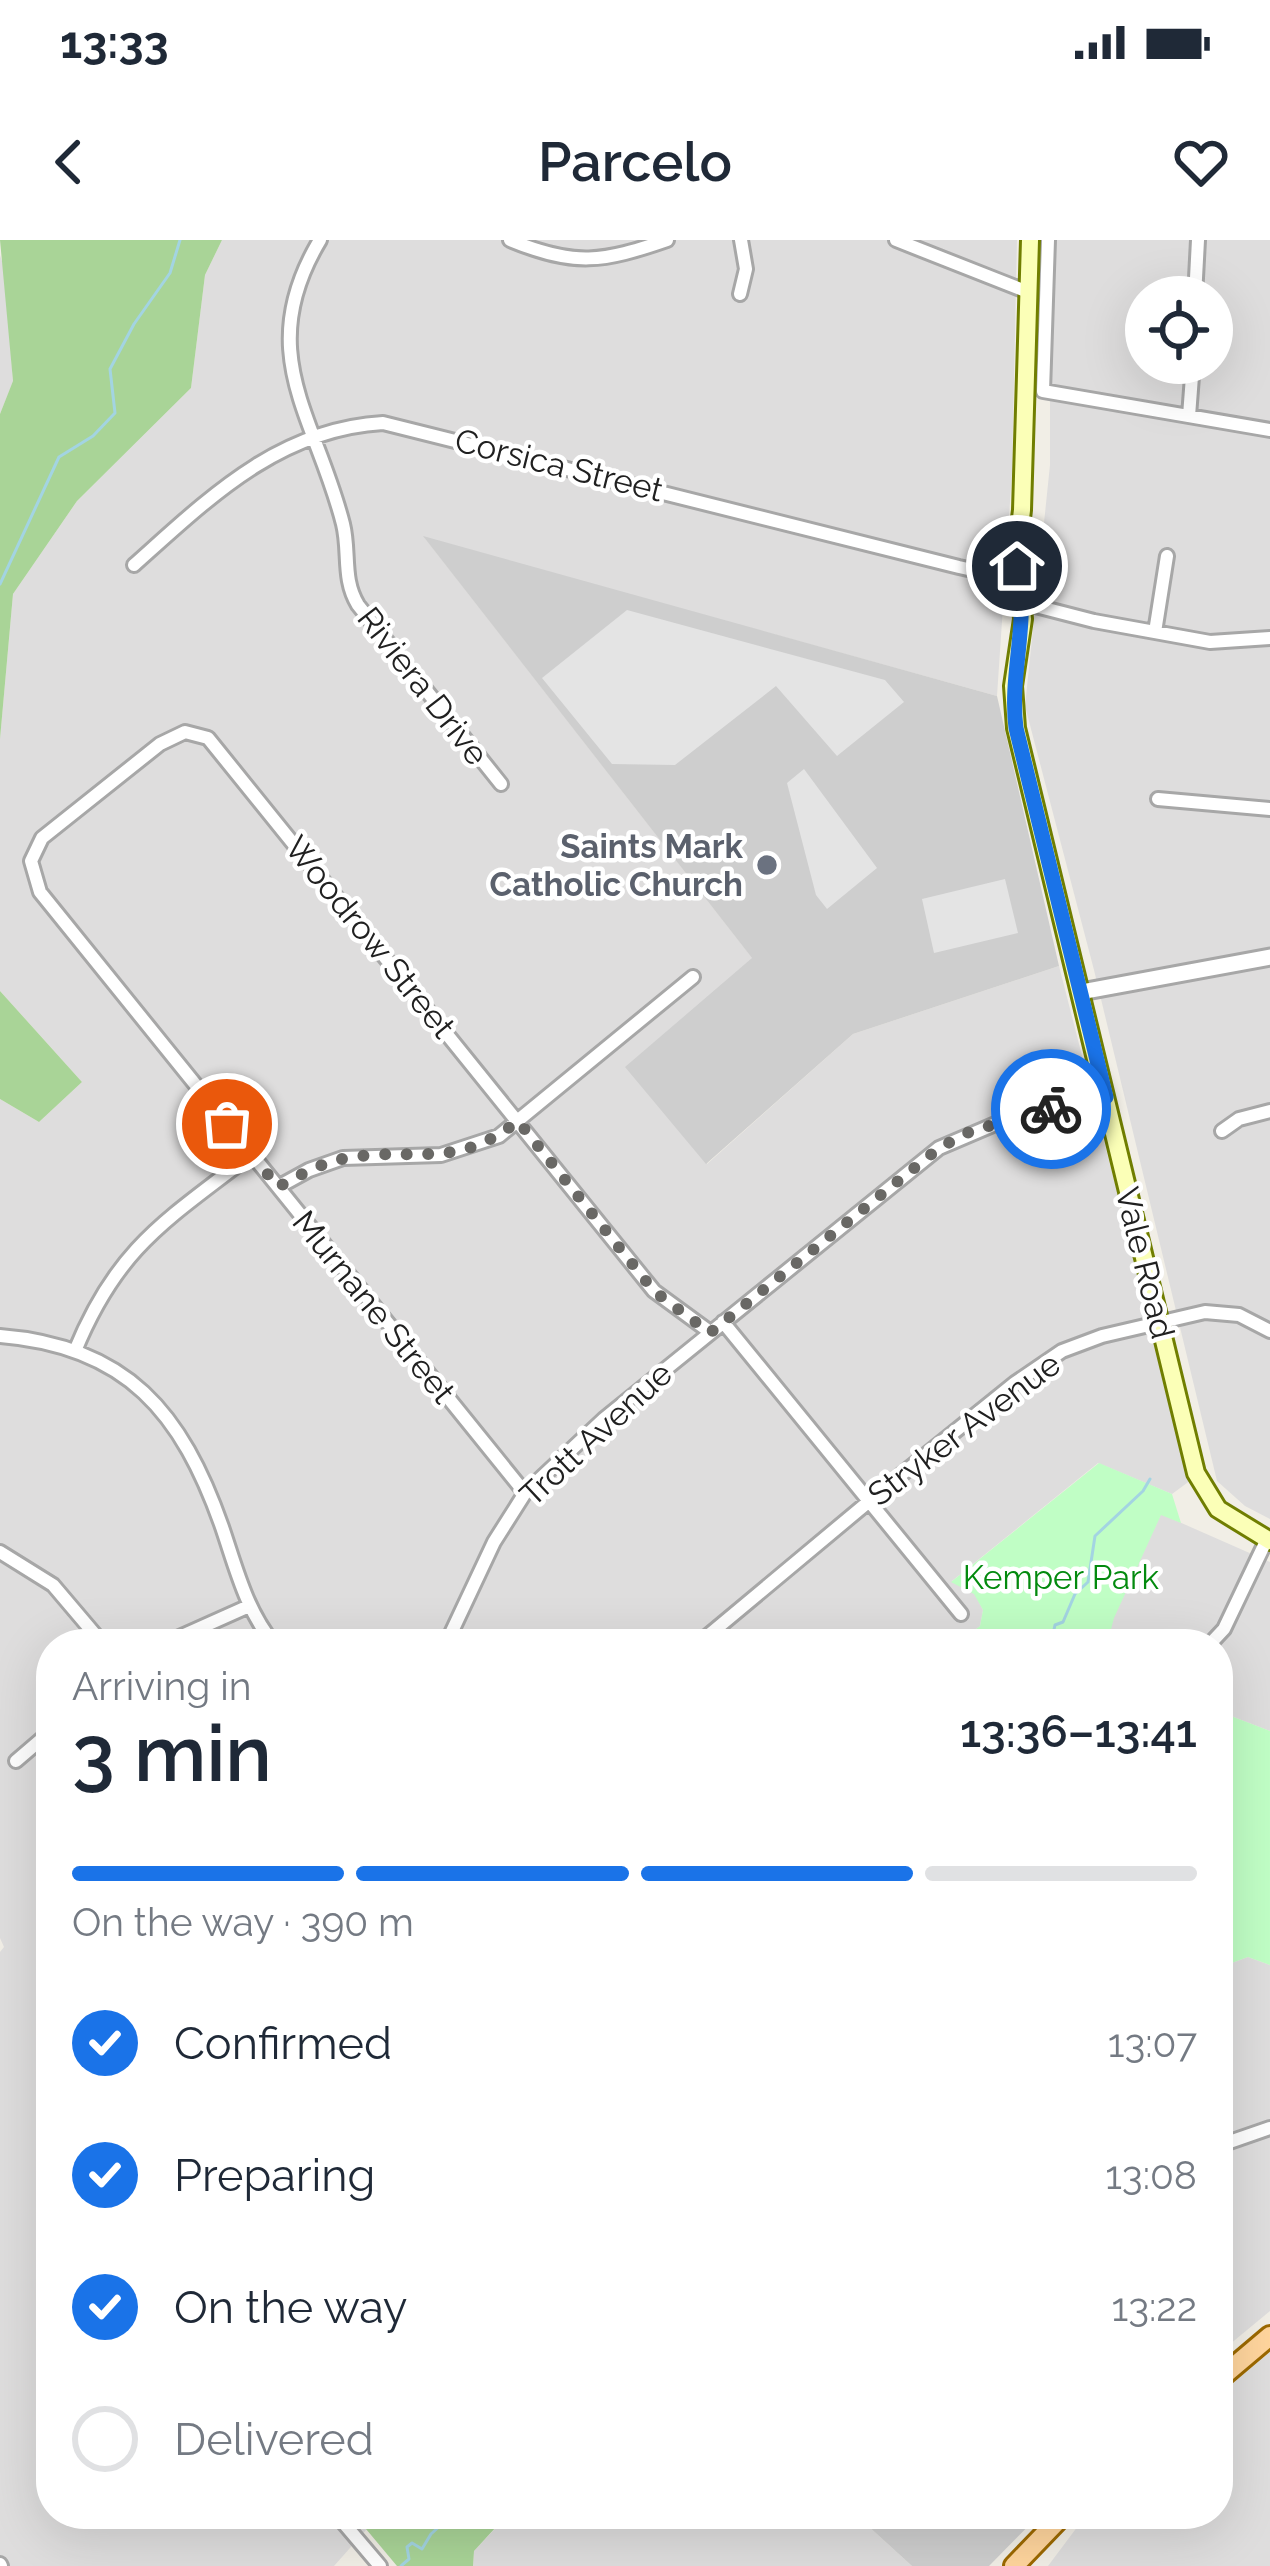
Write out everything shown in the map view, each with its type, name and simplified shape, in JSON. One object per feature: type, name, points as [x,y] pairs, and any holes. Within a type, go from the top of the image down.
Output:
[{"type":"main road","name":"Vale Road","points":[[1030,240],[1031,391],[1017,552],[1024,603],[1013,686],[1016,728],[1201,1486],[1218,1509],[1268,1540]]},
{"type":"main road","points":[[1233,2367],[1270,2336]]},
{"type":"main road","points":[[1014,2566],[1050,2529]]},
{"type":"street","name":"Riviera Drive","points":[[320,240],[296,293],[290,338],[294,384],[345,530],[352,595],[501,784]]},
{"type":"street","points":[[510,240],[592,260],[667,240]]},
{"type":"street","points":[[740,294],[746,269],[741,240]]},
{"type":"street","points":[[896,240],[1028,292]]},
{"type":"street","points":[[1048,240],[1031,391],[1270,430]]},
{"type":"street","points":[[1197,276],[1198,240]]},
{"type":"street","points":[[1189,416],[1191,384]]},
{"type":"street","name":"Corsica Street","points":[[134,565],[231,479],[272,455],[364,424],[400,424],[959,567],[1019,574]]},
{"type":"street","points":[[1155,632],[1167,556]]},
{"type":"street","points":[[1024,603],[1229,643],[1270,638]]},
{"type":"street","name":"Woodrow Street","points":[[44,896],[31,861],[42,838],[160,744],[185,732],[208,738],[654,1291],[710,1333]]},
{"type":"street","points":[[1158,799],[1270,809]]},
{"type":"street","name":"Murnane Street","points":[[44,896],[525,1493]]},
{"type":"street","points":[[1081,992],[1270,957]]},
{"type":"street","points":[[278,1187],[344,1158],[459,1152],[499,1136],[693,977]]},
{"type":"street","name":"Trott Avenue","points":[[453,1629],[494,1542],[525,1493],[590,1432],[723,1322],[939,1148],[1007,1119],[1106,1097]]},
{"type":"street","points":[[1222,1131],[1240,1119],[1270,1111]]},
{"type":"street","points":[[75,1351],[103,1289],[135,1247],[252,1154]]},
{"type":"street","name":"Stryker Avenue","points":[[716,1629],[869,1501],[1062,1351],[1160,1321],[1222,1312],[1252,1320],[1270,1331]]},
{"type":"street","points":[[723,1322],[961,1614]]},
{"type":"street","points":[[0,1336],[75,1351],[138,1388],[184,1438],[206,1479],[249,1606],[264,1629]]},
{"type":"street","points":[[1224,1629],[1268,1540]]},
{"type":"street","points":[[0,1552],[53,1585],[90,1629]]},
{"type":"street","points":[[198,1629],[249,1606]]},
{"type":"street","points":[[16,1761],[36,1744]]},
{"type":"street","points":[[1233,2141],[1270,2128]]},
{"type":"street","points":[[349,2529],[380,2566]]},
{"type":"shaded area","points":[[222,240],[1017,240],[1012,472],[997,696],[425,538],[753,959],[707,1164],[853,1034],[1059,966],[1191,1480],[1172,1494],[1098,1463],[952,1581],[975,1594],[983,1610],[976,1629],[36,1629],[36,2529],[367,2529],[334,2566],[0,2566],[0,1952],[4,1947],[0,1938],[0,1099],[39,1122],[82,1082],[0,991],[0,739],[13,594],[77,501],[191,388],[205,275]]},
{"type":"shaded area","points":[[1050,240],[1270,240],[1270,1519],[1245,1506],[1217,1481],[1025,706],[1050,465]]},
{"type":"shaded area","points":[[0,255],[13,382],[0,414]]},
{"type":"shaded area","points":[[423,536],[997,696],[1059,966],[853,1034],[706,1164],[625,1067],[752,958]]},
{"type":"shaded area","points":[[627,610],[885,680],[904,702],[837,756],[776,686],[675,765],[612,764],[542,678]]},
{"type":"shaded area","points":[[804,769],[877,868],[827,909],[816,895],[787,783]]},
{"type":"shaded area","points":[[1005,879],[1018,933],[934,953],[922,899]]},
{"type":"shaded area","points":[[1161,1514],[1270,1562],[1270,1731],[1233,1717],[1233,1629],[1110,1629]]},
{"type":"shaded area","points":[[1248,1957],[1270,1965],[1270,2311],[1233,2342],[1233,1962]]},
{"type":"shaded area","points":[[1270,2352],[1270,2566],[1048,2566],[1076,2529],[1233,2529],[1233,2383]]},
{"type":"shaded area","points":[[495,2529],[871,2529],[912,2566],[473,2566],[474,2551]]},
{"type":"shaded area","points":[[871,2529],[1025,2529],[989,2566],[912,2566]]},
{"type":"green space","points":[[0,240],[222,240],[205,275],[191,388],[77,501],[13,594],[0,739],[0,414],[13,381]]},
{"type":"green space","points":[[0,991],[82,1082],[39,1122],[0,1099]]},
{"type":"green space","name":"Kemper Park","points":[[1099,1463],[1172,1494],[1181,1523],[1161,1515],[1111,1629],[976,1629],[983,1610],[974,1594],[951,1582]]},
{"type":"green space","points":[[1233,1717],[1270,1731],[1270,1965],[1248,1957],[1233,1962]]},
{"type":"green space","points":[[366,2529],[494,2529],[474,2551],[473,2566],[397,2566]]},
{"type":"waterway","points":[[0,584],[59,457],[93,436],[115,413],[110,369],[170,273],[180,240]]},
{"type":"waterway","points":[[1054,1629],[1088,1582],[1095,1536],[1150,1479]]},
{"type":"waterway","points":[[401,2566],[409,2559],[407,2547],[412,2543],[422,2549],[436,2529]]},
{"type":"way so far","points":[[227,1124],[278,1187],[344,1158],[459,1152],[499,1136],[518,1121],[654,1291],[710,1333],[939,1148],[971,1131],[1051,1109]]},
{"type":"place","name":"Saints Mark Catholic Church","points":[[767,865]]},
{"type":"route","points":[[1017,566],[1024,603],[1013,686],[1016,728],[1106,1097],[1051,1109]]}]
